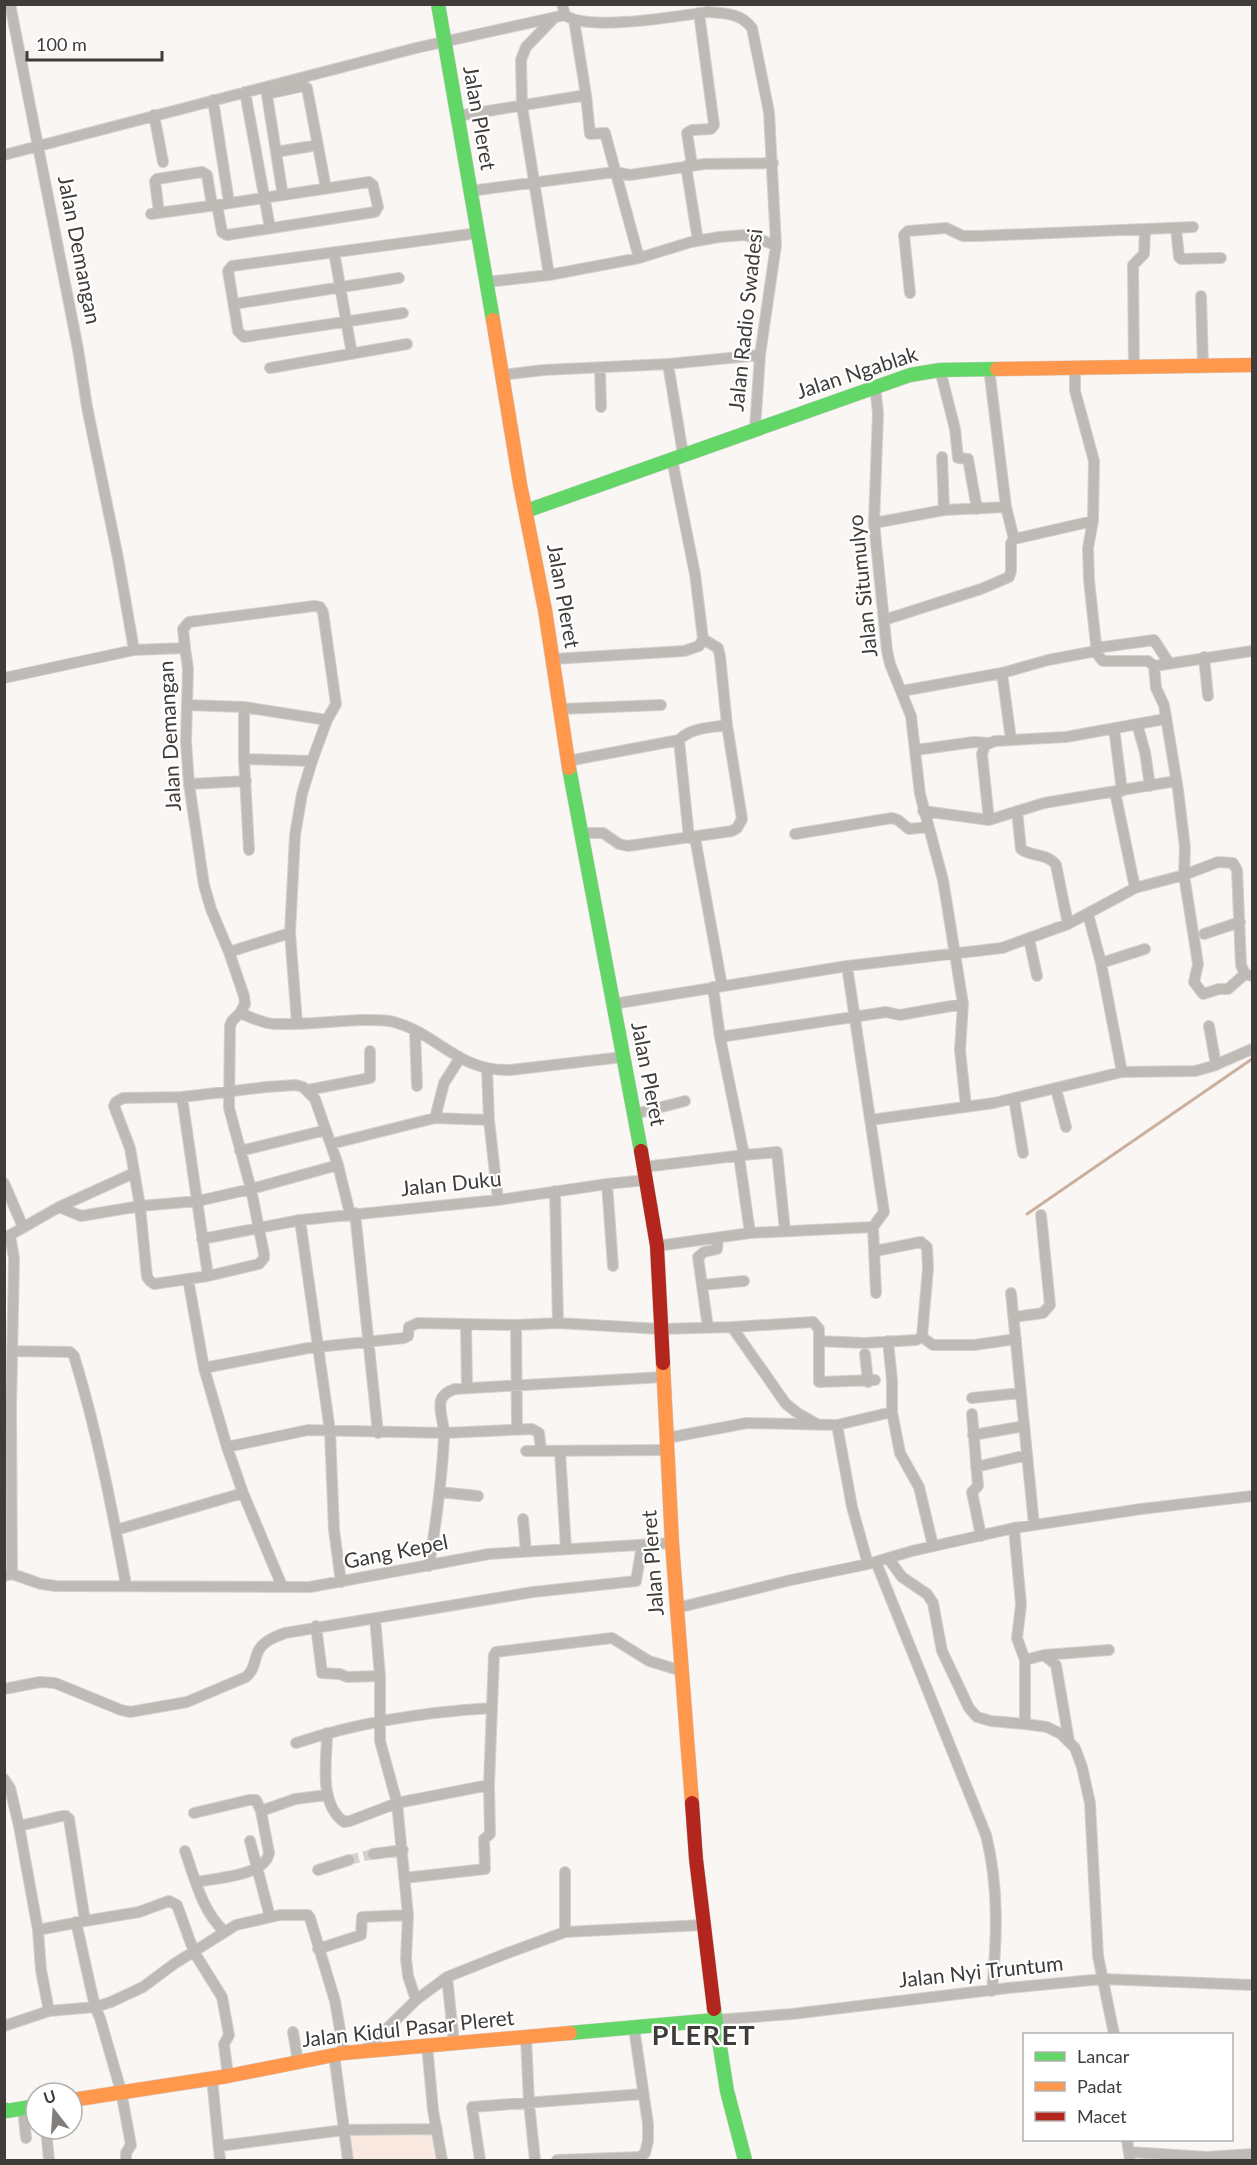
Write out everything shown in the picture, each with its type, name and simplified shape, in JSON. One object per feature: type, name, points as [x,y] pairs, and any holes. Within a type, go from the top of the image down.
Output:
[{"type":"main road","name":"Jalan Pleret","points":[[438,4],[462,116],[475,191],[478,232],[493,281],[526,511],[553,659],[568,761],[635,1114],[657,1246],[672,1543],[702,1925],[727,2091],[745,2160]]},
{"type":"main road","name":"Jalan Ngablak","points":[[526,511],[902,377],[940,370],[989,368],[1252,365]]},
{"type":"main road","name":"Jalan Kidul Pasar Pleret","points":[[84,2098],[228,2076],[339,2054],[715,2020]]},
{"type":"main road","points":[[5,2110],[24,2108]]},
{"type":"street","name":"Jalan Demangan","points":[[10,4],[134,650],[185,648],[188,669],[185,733],[189,784],[206,893],[245,1000],[245,1007],[240,1013]]},
{"type":"street","name":"Jalan Radio Swadesi","points":[[266,91],[447,41],[553,19],[567,13],[618,22],[721,9],[742,17],[752,28],[767,99],[773,162],[776,245],[760,356],[755,429]]},
{"type":"street","points":[[567,13],[586,95],[590,135],[610,133],[615,172],[639,258]]},
{"type":"street","points":[[698,241],[687,133],[692,130],[711,129],[714,125],[699,13]]},
{"type":"street","points":[[549,275],[522,106],[520,60],[523,50],[553,19]]},
{"type":"street","points":[[4,155],[245,92],[304,86],[307,88],[325,183]]},
{"type":"street","points":[[266,91],[282,190]]},
{"type":"street","points":[[245,92],[270,228]]},
{"type":"street","points":[[462,116],[586,95]]},
{"type":"street","points":[[213,100],[228,196]]},
{"type":"street","points":[[154,115],[163,162]]},
{"type":"street","points":[[276,152],[318,145]]},
{"type":"street","points":[[475,191],[615,172],[630,174],[689,165],[773,162]]},
{"type":"street","points":[[214,205],[155,214],[155,181],[202,172],[207,175],[214,205],[224,235],[375,212],[378,207],[373,185],[369,182],[214,205]]},
{"type":"street","points":[[910,293],[904,235],[908,231],[946,228],[963,236],[978,236],[1193,227]]},
{"type":"street","points":[[1176,228],[1181,259],[1221,258]]},
{"type":"street","points":[[1134,367],[1133,265],[1144,254],[1144,230]]},
{"type":"street","points":[[403,313],[244,337],[238,331],[228,271],[232,266],[478,232]]},
{"type":"street","points":[[493,281],[549,275],[639,258],[698,241],[745,235],[776,245]]},
{"type":"street","points":[[334,252],[352,354]]},
{"type":"street","points":[[234,304],[399,278]]},
{"type":"street","points":[[1201,296],[1203,366]]},
{"type":"street","points":[[270,368],[407,344]]},
{"type":"street","points":[[506,374],[760,356]]},
{"type":"street","points":[[553,659],[684,651],[699,645],[703,639],[668,364]]},
{"type":"street","points":[[600,368],[601,407]]},
{"type":"street","points":[[884,620],[981,589],[1008,577],[1011,571],[1011,543],[1014,539],[1006,507],[989,368]]},
{"type":"street","points":[[613,1004],[847,966],[1002,948],[1068,924],[1136,888],[1184,875],[1218,862],[1233,863],[1239,878],[1241,965],[1249,975],[1226,990],[1219,989],[1202,994],[1195,984],[1198,964],[1184,875],[1185,848],[1164,705],[1156,688],[1154,666],[1148,661],[1103,662],[1099,659],[1096,649],[1089,592],[1088,548],[1093,521],[1094,461],[1075,391],[1075,368]]},
{"type":"street","points":[[940,370],[955,429],[958,458],[959,460],[968,459],[976,509]]},
{"type":"street","name":"Jalan Situmulyo","points":[[875,387],[878,413],[874,523],[888,658],[911,717],[923,812],[943,880],[963,1004],[960,1050],[966,1107]]},
{"type":"street","points":[[942,457],[944,510]]},
{"type":"street","points":[[874,523],[944,510],[1006,507]]},
{"type":"street","points":[[1014,539],[1093,521]]},
{"type":"street","points":[[185,648],[183,629],[189,622],[314,606],[320,607],[323,612],[336,700],[334,711],[327,720],[312,761],[302,794],[296,828],[290,933],[297,1023]]},
{"type":"street","points":[[581,833],[603,833],[619,844],[628,846],[732,831],[741,824],[720,656],[718,648],[703,639]]},
{"type":"street","points":[[902,692],[1002,673],[1096,649],[1154,640],[1169,663]]},
{"type":"street","points":[[4,678],[134,650]]},
{"type":"street","points":[[1154,666],[1252,651]]},
{"type":"street","points":[[1204,657],[1208,696]]},
{"type":"street","points":[[1002,673],[1011,740]]},
{"type":"street","points":[[187,705],[244,707],[327,720]]},
{"type":"street","points":[[560,709],[661,705]]},
{"type":"street","points":[[244,707],[244,759],[249,850]]},
{"type":"street","points":[[916,750],[974,741],[989,743],[1066,737],[1165,719]]},
{"type":"street","points":[[1137,724],[1145,752],[1150,786]]},
{"type":"street","points":[[568,761],[679,740],[690,731],[727,725]]},
{"type":"street","points":[[1114,728],[1118,791],[1136,888]]},
{"type":"street","points":[[679,740],[692,838],[717,987],[720,1037],[742,1155],[750,1233]]},
{"type":"street","points":[[989,743],[985,745],[982,754],[989,819]]},
{"type":"street","points":[[244,759],[312,761]]},
{"type":"street","points":[[189,784],[246,781]]},
{"type":"street","points":[[923,812],[989,819],[1044,803],[1176,781]]},
{"type":"street","points":[[1017,811],[1021,849],[1024,852],[1051,859],[1056,865],[1068,924]]},
{"type":"street","points":[[795,834],[892,818],[909,829],[928,827]]},
{"type":"street","points":[[1088,914],[1101,963],[1122,1072]]},
{"type":"street","points":[[1204,934],[1240,922]]},
{"type":"street","points":[[229,952],[290,933]]},
{"type":"street","points":[[1029,939],[1037,976]]},
{"type":"street","points":[[1101,963],[1145,949]]},
{"type":"street","points":[[847,966],[884,1212],[873,1227],[876,1293]]},
{"type":"street","points":[[720,1037],[891,1012],[900,1015],[963,1004]]},
{"type":"street","points":[[378,1433],[353,1214],[315,1099],[308,1090],[296,1085],[228,1091],[182,1097],[123,1098],[116,1102],[115,1110],[130,1148],[140,1206],[146,1270],[150,1281],[154,1284],[208,1276],[259,1264],[262,1261],[264,1254],[260,1228],[229,1108],[228,1091],[230,1026],[240,1013],[267,1023],[387,1021],[415,1032],[460,1058],[487,1069],[510,1070],[623,1057]]},
{"type":"street","points":[[1209,1026],[1216,1065]]},
{"type":"street","points":[[415,1032],[417,1086]]},
{"type":"street","points":[[870,1120],[1014,1098],[1122,1072],[1183,1072],[1216,1065],[1252,1049]]},
{"type":"street","points":[[308,1090],[370,1078],[370,1051]]},
{"type":"street","points":[[435,1118],[444,1083],[460,1058]]},
{"type":"street","points":[[487,1069],[489,1120],[498,1200]]},
{"type":"street","points":[[1056,1089],[1066,1127]]},
{"type":"street","points":[[182,1097],[208,1276]]},
{"type":"street","points":[[1014,1098],[1023,1153]]},
{"type":"street","points":[[635,1114],[685,1101]]},
{"type":"street","points":[[331,1144],[435,1118],[489,1120]]},
{"type":"street","points":[[240,1151],[326,1130]]},
{"type":"street","name":"Jalan Duku","points":[[202,1239],[300,1220],[498,1200],[608,1184],[645,1174],[742,1155],[777,1152],[785,1231]]},
{"type":"street","points":[[59,1207],[81,1216],[140,1206],[198,1201],[338,1165]]},
{"type":"street","points":[[8,1575],[8,1409],[14,1259],[7,1237],[59,1207],[134,1173]]},
{"type":"street","points":[[4,1183],[23,1227]]},
{"type":"street","points":[[608,1184],[613,1266]]},
{"type":"street","points":[[555,1191],[558,1323]]},
{"type":"street","points":[[1014,1317],[1043,1313],[1050,1305],[1041,1215]]},
{"type":"street","points":[[300,1220],[330,1431],[334,1530],[341,1582]]},
{"type":"street","points":[[657,1246],[750,1233],[873,1227]]},
{"type":"street","points":[[708,1328],[698,1257],[704,1252],[717,1249],[718,1238]]},
{"type":"street","points":[[875,1251],[921,1242],[927,1247],[928,1268],[922,1337]]},
{"type":"street","points":[[188,1279],[204,1368],[227,1447],[243,1493],[282,1586]]},
{"type":"street","points":[[702,1285],[744,1281]]},
{"type":"street","points":[[1011,1293],[1034,1525]]},
{"type":"street","points":[[204,1368],[318,1347],[404,1338],[408,1336],[409,1328],[418,1323],[454,1322],[516,1325],[558,1323],[661,1329],[813,1322],[818,1328],[819,1382],[872,1381],[865,1354]]},
{"type":"street","points":[[466,1324],[467,1388]]},
{"type":"street","points":[[516,1325],[517,1429]]},
{"type":"street","points":[[732,1327],[786,1404],[819,1425]]},
{"type":"street","points":[[922,1337],[933,1345],[974,1345],[1016,1339]]},
{"type":"street","points":[[819,1341],[864,1343],[916,1340],[922,1337]]},
{"type":"street","points":[[888,1341],[892,1412],[900,1453],[921,1493],[933,1546]]},
{"type":"street","points":[[12,1351],[70,1352],[74,1356],[86,1394],[126,1585]]},
{"type":"street","points":[[429,1566],[440,1492],[445,1433],[440,1406],[442,1397],[455,1389],[663,1377]]},
{"type":"street","points":[[972,1398],[1021,1393]]},
{"type":"street","points":[[526,1451],[667,1444],[739,1423],[837,1425],[892,1412]]},
{"type":"street","points":[[972,1414],[978,1486],[972,1492],[981,1536]]},
{"type":"street","points":[[837,1425],[852,1507],[872,1563],[986,1835],[998,1913],[992,1991]]},
{"type":"street","points":[[973,1435],[1024,1426]]},
{"type":"street","points":[[227,1447],[308,1430],[445,1433],[532,1429],[539,1433],[542,1451]]},
{"type":"street","points":[[560,1451],[566,1549]]},
{"type":"street","points":[[976,1467],[1027,1455]]},
{"type":"street","points":[[440,1492],[478,1496]]},
{"type":"street","points":[[116,1530],[243,1493]]},
{"type":"street","points":[[677,1608],[1014,1528],[1141,1509],[1252,1496]]},
{"type":"street","points":[[523,1519],[526,1552]]},
{"type":"street","points":[[1014,1528],[1021,1605],[1017,1638],[1025,1660],[1025,1724]]},
{"type":"street","name":"Gang Kepel","points":[[8,1575],[48,1585],[310,1587],[489,1554],[672,1543]]},
{"type":"street","points":[[4,1689],[40,1682],[55,1683],[125,1712],[187,1702],[246,1677],[253,1669],[259,1649],[274,1637],[285,1633],[316,1626],[533,1592],[636,1581],[642,1545]]},
{"type":"street","points":[[888,1558],[902,1577],[927,1594],[933,1603],[942,1651],[969,1708],[977,1717],[1054,1730],[1070,1741]]},
{"type":"street","points":[[375,1618],[380,1676],[378,1721],[380,1741],[397,1803],[408,1915],[406,1959],[408,1976],[416,2000]]},
{"type":"street","points":[[316,1626],[322,1674],[340,1674],[347,1677],[380,1676]]},
{"type":"street","points":[[404,1878],[485,1869],[484,1839],[490,1834],[489,1785],[494,1655],[498,1651],[612,1638],[649,1661],[682,1671]]},
{"type":"street","points":[[1025,1660],[1044,1655],[1109,1650]]},
{"type":"street","points":[[1044,1655],[1056,1665],[1070,1741],[1078,1756],[1090,1803],[1098,1956],[1114,2033]]},
{"type":"street","points":[[297,1743],[378,1721],[457,1710],[491,1708]]},
{"type":"street","points":[[327,1733],[327,1795],[332,1811],[344,1822],[397,1803],[489,1785]]},
{"type":"street","points":[[4,1779],[10,1788],[19,1826],[38,1930],[41,1970],[49,2011]]},
{"type":"street","points":[[261,1810],[295,1799],[327,1795]]},
{"type":"street","points":[[194,1813],[254,1799],[261,1810],[269,1853],[268,1859],[257,1870],[196,1882]]},
{"type":"street","points":[[19,1826],[62,1816],[69,1819],[80,1921],[95,2007],[121,2091],[131,2145],[126,2153],[126,2160]]},
{"type":"street","points":[[250,1841],[270,1917]]},
{"type":"street","points":[[373,1854],[403,1850]]},
{"type":"street","points":[[185,1851],[207,1911],[224,1932]]},
{"type":"street","points":[[318,1870],[350,1860]]},
{"type":"street","points":[[565,1872],[565,1932]]},
{"type":"street","points":[[38,1930],[139,1912],[169,1901],[177,1905],[194,1952],[222,1997],[229,2035],[224,2044],[228,2076]]},
{"type":"street","points":[[4,2026],[49,2011],[95,2007],[111,2002],[143,1987],[236,1925],[270,1917],[308,1915],[335,2001],[348,2160]]},
{"type":"street","points":[[318,1949],[361,1935],[362,1917],[408,1915]]},
{"type":"street","points":[[364,2051],[416,2000],[447,1977],[565,1932],[702,1925]]},
{"type":"street","points":[[447,1977],[454,2043]]},
{"type":"street","name":"Jalan Nyi Truntum","points":[[715,2020],[792,2014],[1103,1979],[1252,1985]]},
{"type":"street","points":[[557,2160],[640,2157],[645,2153],[648,2141],[644,2094],[634,2028]]},
{"type":"street","points":[[293,2032],[298,2061]]},
{"type":"street","points":[[526,2037],[529,2103],[535,2160]]},
{"type":"street","points":[[427,2045],[442,2160]]},
{"type":"street","points":[[212,2078],[220,2160]]},
{"type":"street","points":[[480,2160],[472,2107],[644,2094]]},
{"type":"street","points":[[219,2146],[344,2130],[437,2129]]},
{"type":"street","points":[[47,2141],[49,2160]]},
{"type":"street","points":[[1127,2141],[1129,2156],[1207,2158],[1252,2154]]},
{"type":"shaded area","points":[[351,2135],[432,2135],[436,2160],[354,2160]]},
{"type":"waterway","points":[[1027,1214],[1252,1059]]},
{"type":"tunnel","points":[[349,1860],[373,1854]]},
{"type":"traffic: fast","points":[[438,4],[493,320]]},
{"type":"traffic: fast","points":[[526,511],[910,375],[940,370],[997,369]]},
{"type":"traffic: fast","points":[[569,768],[641,1151]]},
{"type":"traffic: fast","points":[[714,2009],[727,2091],[745,2160]]},
{"type":"traffic: fast","points":[[570,2033],[715,2020]]},
{"type":"traffic: fast","points":[[4,2109],[7,2111],[24,2108]]},
{"type":"traffic: slow","points":[[493,320],[520,484],[545,610],[569,768]]},
{"type":"traffic: slow","points":[[997,369],[1252,365]]},
{"type":"traffic: slow","points":[[663,1363],[672,1543],[692,1803]]},
{"type":"traffic: slow","points":[[84,2098],[228,2076],[344,2053],[570,2033]]},
{"type":"traffic: jam","points":[[641,1151],[657,1246],[663,1363]]},
{"type":"traffic: jam","points":[[692,1803],[696,1859],[714,2009]]},
{"type":"district","name":"PLERET","points":[[704,2036]]}]
